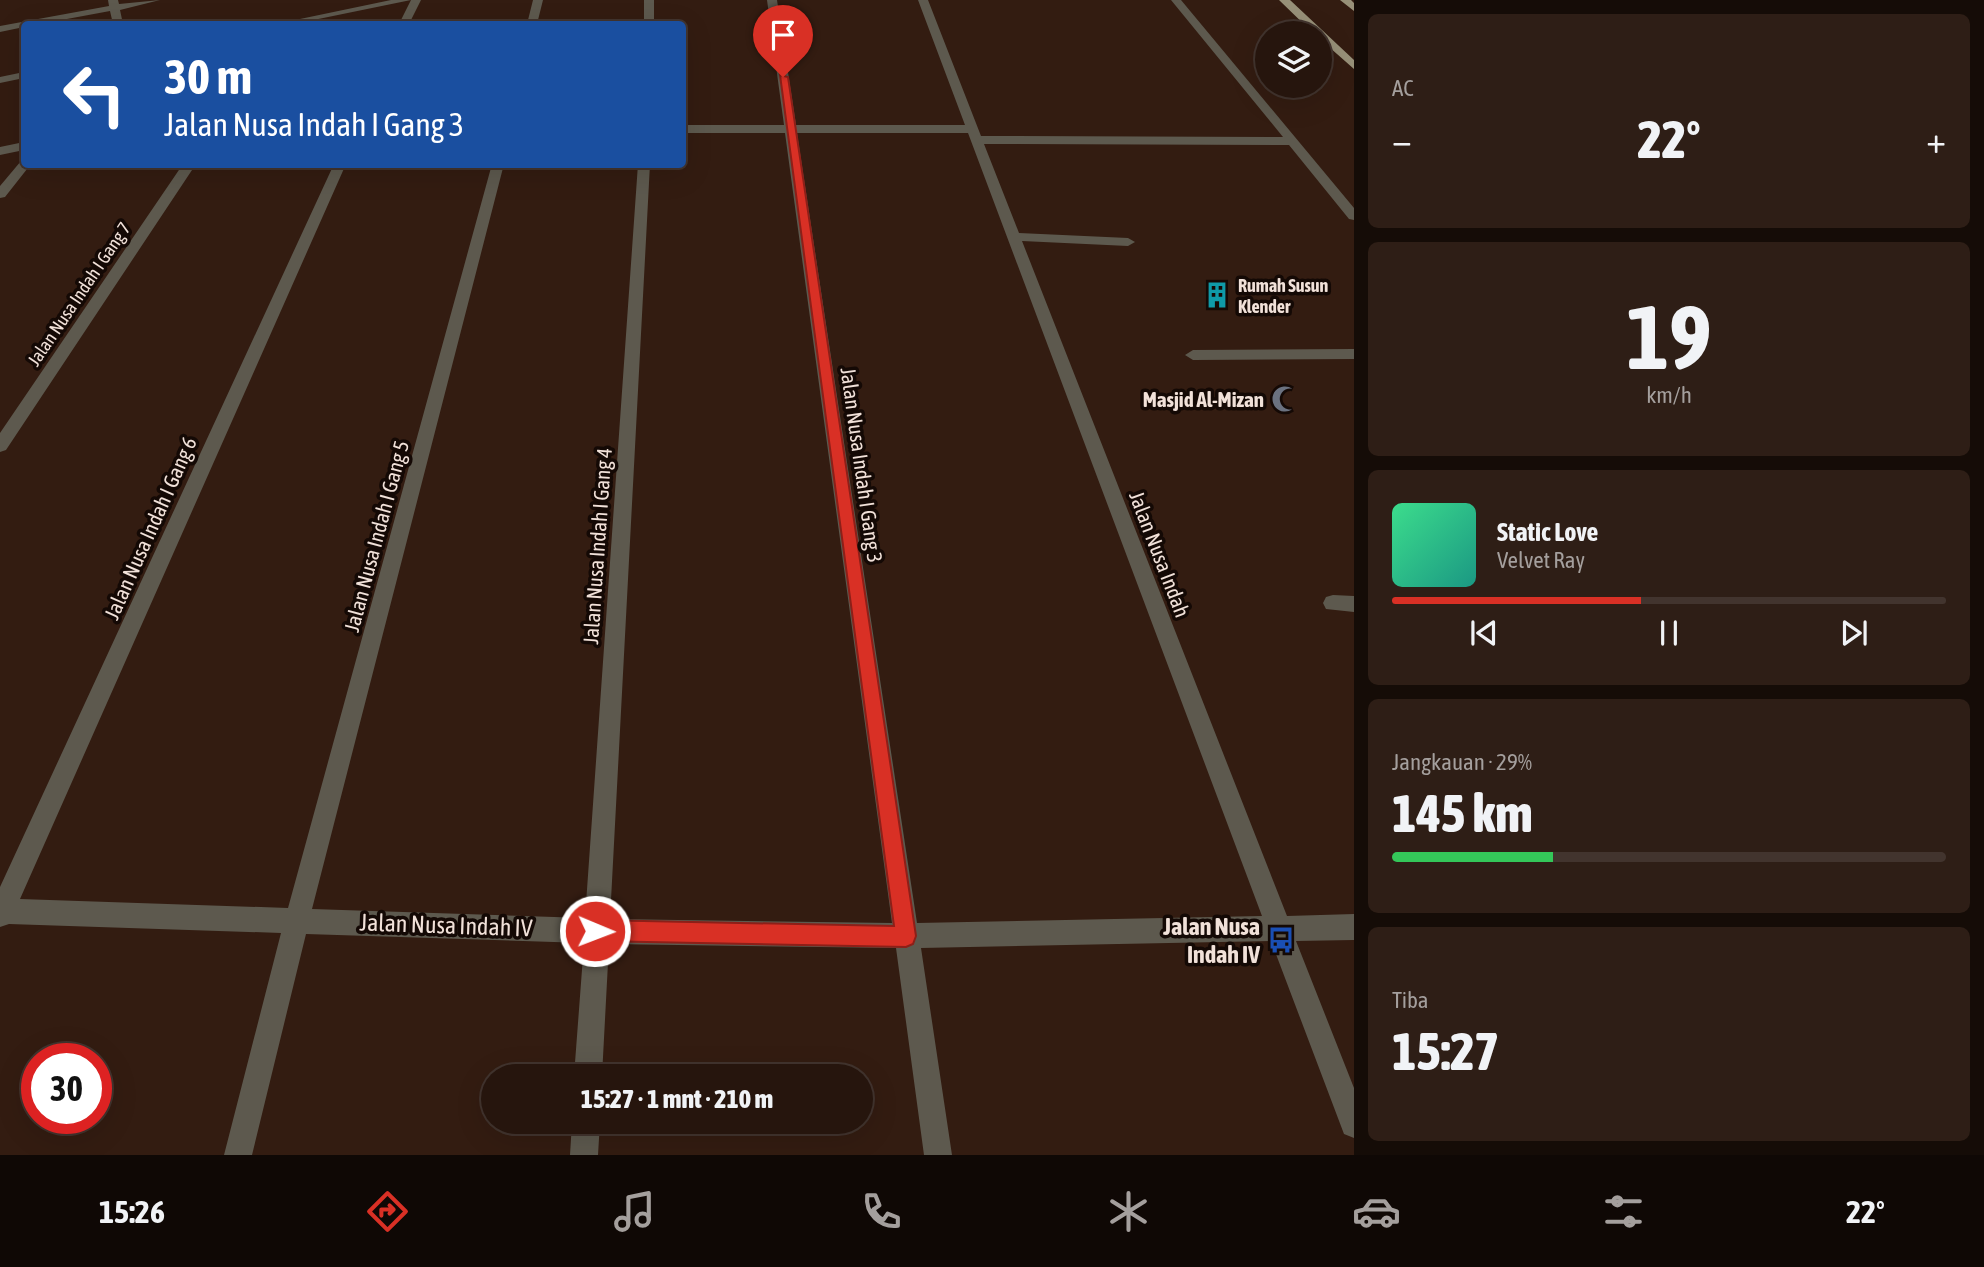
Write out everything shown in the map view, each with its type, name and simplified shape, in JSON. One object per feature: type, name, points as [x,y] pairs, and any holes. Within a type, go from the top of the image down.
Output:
[{"type":"main road","points":[[1284,0],[1306,21]]},
{"type":"main road","points":[[1345,0],[1354,8]]},
{"type":"main road","points":[[1332,45],[1354,66]]},
{"type":"street","points":[[36,21],[114,4],[155,0]]},
{"type":"street","points":[[297,21],[406,0]]},
{"type":"street","points":[[406,21],[416,0]]},
{"type":"street","points":[[533,21],[538,0]]},
{"type":"street","points":[[649,0],[649,21]]},
{"type":"street","name":"Jalan Nusa Indah I Gang 3","points":[[772,0],[938,1155]]},
{"type":"street","name":"Jalan Nusa Indah","points":[[923,0],[1354,1124]]},
{"type":"street","points":[[1177,0],[1354,216]]},
{"type":"street","points":[[0,29],[21,24]]},
{"type":"street","points":[[0,80],[21,76]]},
{"type":"street","points":[[686,129],[1293,141]]},
{"type":"street","points":[[0,151],[21,147]]},
{"type":"street","points":[[0,194],[22,168]]},
{"type":"street","name":"Jalan Nusa Indah I Gang 7","points":[[0,446],[187,168]]},
{"type":"street","name":"Jalan Nusa Indah I Gang 6","points":[[1,912],[338,168]]},
{"type":"street","name":"Jalan Nusa Indah I Gang 5","points":[[238,1155],[497,168]]},
{"type":"street","name":"Jalan Nusa Indah I Gang 4","points":[[589,1064],[644,168]]},
{"type":"street","points":[[1014,237],[1128,242]]},
{"type":"street","points":[[1193,355],[1354,354]]},
{"type":"street","points":[[1334,603],[1354,604]]},
{"type":"street","name":"Jalan Nusa Indah IV","points":[[1,912],[298,919],[595,931],[906,936],[1354,927]]},
{"type":"street","points":[[584,1155],[585,1134]]},
{"type":"place","name":"Rumah Susun Klender","points":[[1217,295]]},
{"type":"place","name":"Masjid Al-Mizan","points":[[1285,399]]},
{"type":"place","name":"Jalan Nusa Indah IV","points":[[1281,940]]},
{"type":"route","points":[[595,931],[906,936],[783,77]]}]
